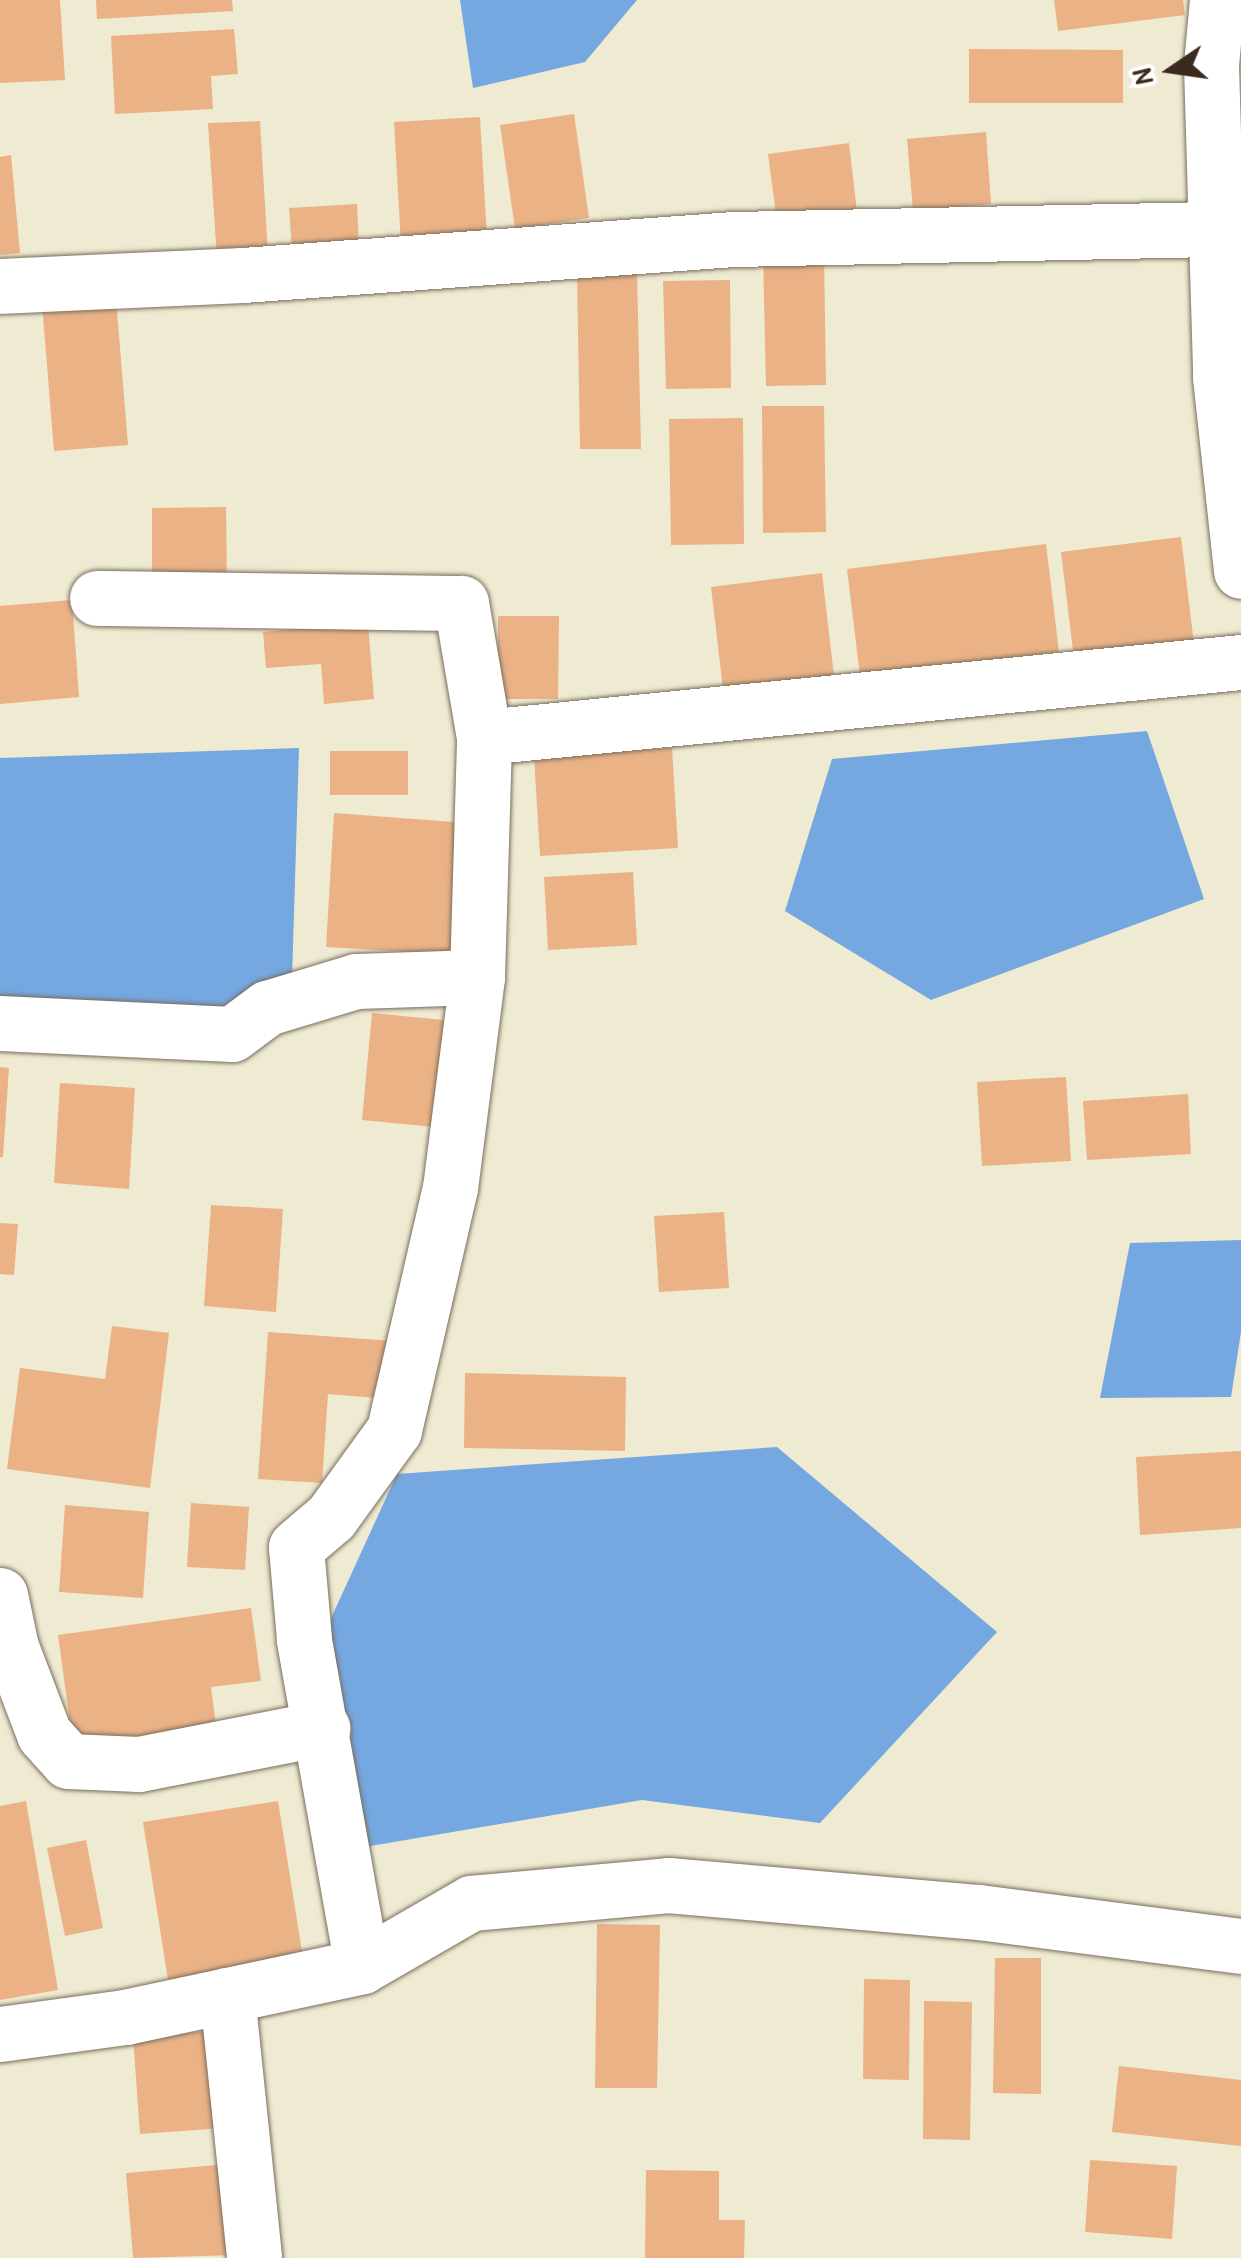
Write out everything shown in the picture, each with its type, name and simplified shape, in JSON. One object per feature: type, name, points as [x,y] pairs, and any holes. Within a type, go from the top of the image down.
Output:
[{"type":"street","points":[[1217,0],[1212,65],[1228,165],[1216,228],[1220,376],[1241,571]]},
{"type":"street","points":[[0,286],[243,275],[734,238],[1216,228]]},
{"type":"street","points":[[97,598],[461,603],[484,737],[477,978],[450,1188],[394,1430],[331,1517],[296,1547],[304,1639],[362,1966]]},
{"type":"street","points":[[484,737],[1241,662]]},
{"type":"street","points":[[0,1023],[232,1034],[267,1008],[356,981],[477,978]]},
{"type":"street","points":[[0,1595],[11,1646],[44,1734],[68,1761],[139,1764],[322,1728]]},
{"type":"street","points":[[0,2034],[125,2017],[362,1966],[472,1903],[668,1886],[980,1912],[1241,1946]]},
{"type":"street","points":[[226,1995],[254,2258]]},
{"type":"water","points":[[460,0],[637,0],[585,62],[473,88]]},
{"type":"water","points":[[1147,731],[1204,899],[931,1000],[785,911],[832,759]]},
{"type":"water","points":[[299,748],[291,1012],[0,1012],[0,758]]},
{"type":"water","points":[[1241,1240],[1241,1332],[1231,1397],[1100,1398],[1130,1243]]},
{"type":"water","points":[[777,1447],[997,1632],[820,1823],[642,1800],[347,1850],[306,1673],[397,1474]]},
{"type":"building","points":[[0,0],[60,0],[65,80],[0,83]]},
{"type":"building","points":[[96,0],[232,0],[233,11],[97,19]]},
{"type":"building","points":[[1054,0],[1183,0],[1185,15],[1058,31]]},
{"type":"building","points":[[234,29],[238,74],[211,76],[213,109],[115,114],[111,36]]},
{"type":"building","points":[[969,49],[1123,50],[1123,103],[969,103]]},
{"type":"building","points":[[574,114],[589,218],[515,229],[500,125]]},
{"type":"building","points":[[480,117],[487,238],[401,245],[394,122]]},
{"type":"building","points":[[260,121],[268,255],[217,259],[208,123]]},
{"type":"building","points":[[986,132],[991,204],[913,211],[907,139]]},
{"type":"building","points":[[849,143],[857,212],[777,222],[768,154]]},
{"type":"building","points":[[11,155],[20,253],[0,255],[0,157]]},
{"type":"building","points":[[357,204],[359,245],[292,249],[289,208]]},
{"type":"building","points":[[763,252],[824,252],[826,385],[766,386]]},
{"type":"building","points":[[637,272],[641,449],[580,449],[577,273]]},
{"type":"building","points":[[730,280],[731,388],[666,389],[663,281]]},
{"type":"building","points":[[116,299],[128,445],[54,451],[42,304]]},
{"type":"building","points":[[762,406],[824,406],[826,532],[763,533]]},
{"type":"building","points":[[743,418],[744,544],[671,545],[669,419]]},
{"type":"building","points":[[226,507],[227,587],[152,587],[152,508]]},
{"type":"building","points":[[1181,537],[1194,644],[1074,659],[1061,552]]},
{"type":"building","points":[[1046,544],[1059,652],[860,676],[847,569]]},
{"type":"building","points":[[822,573],[834,676],[723,689],[711,587]]},
{"type":"building","points":[[72,600],[79,697],[0,704],[0,606]]},
{"type":"building","points":[[498,616],[559,616],[558,699],[498,699]]},
{"type":"building","points":[[368,623],[374,699],[324,704],[321,664],[266,668],[263,632]]},
{"type":"building","points":[[672,748],[678,848],[540,856],[534,756]]},
{"type":"building","points":[[330,751],[408,751],[408,795],[330,795]]},
{"type":"building","points":[[334,813],[467,823],[458,955],[326,947]]},
{"type":"building","points":[[633,872],[637,945],[548,950],[544,877]]},
{"type":"building","points":[[372,1013],[444,1020],[434,1127],[362,1120]]},
{"type":"building","points":[[0,1067],[9,1068],[3,1157],[0,1157]]},
{"type":"building","points":[[1066,1077],[1071,1161],[982,1166],[977,1082]]},
{"type":"building","points":[[60,1083],[135,1088],[129,1189],[54,1183]]},
{"type":"building","points":[[1188,1094],[1191,1154],[1087,1160],[1083,1101]]},
{"type":"building","points":[[211,1205],[283,1209],[276,1312],[204,1306]]},
{"type":"building","points":[[724,1212],[729,1288],[659,1292],[654,1216]]},
{"type":"building","points":[[0,1223],[18,1224],[14,1275],[0,1274]]},
{"type":"building","points":[[112,1326],[169,1333],[150,1488],[7,1469],[20,1368],[105,1379]]},
{"type":"building","points":[[268,1332],[393,1341],[389,1399],[328,1394],[322,1483],[258,1479]]},
{"type":"building","points":[[465,1373],[626,1377],[625,1451],[464,1448]]},
{"type":"building","points":[[1241,1451],[1241,1528],[1140,1535],[1136,1457]]},
{"type":"building","points":[[191,1503],[249,1507],[245,1570],[187,1567]]},
{"type":"building","points":[[65,1505],[149,1512],[143,1598],[59,1592]]},
{"type":"building","points":[[251,1608],[261,1681],[211,1687],[217,1733],[74,1752],[58,1635]]},
{"type":"building","points":[[26,1801],[58,1990],[0,2000],[0,1806]]},
{"type":"building","points":[[278,1801],[303,1958],[168,1980],[143,1822]]},
{"type":"building","points":[[86,1840],[103,1928],[65,1936],[47,1848]]},
{"type":"building","points":[[597,1924],[660,1925],[657,2088],[595,2088]]},
{"type":"building","points":[[995,1958],[1041,1958],[1041,2094],[993,2093]]},
{"type":"building","points":[[864,1979],[910,1980],[909,2080],[863,2079]]},
{"type":"building","points":[[924,2001],[972,2002],[970,2140],[923,2139]]},
{"type":"building","points":[[217,2031],[223,2128],[140,2134],[133,2036]]},
{"type":"building","points":[[1119,2066],[1241,2080],[1241,2146],[1112,2132]]},
{"type":"building","points":[[1090,2160],[1177,2166],[1172,2239],[1085,2232]]},
{"type":"building","points":[[228,2164],[237,2255],[133,2258],[126,2173]]},
{"type":"building","points":[[646,2170],[719,2171],[719,2220],[745,2220],[744,2258],[645,2258]]}]
